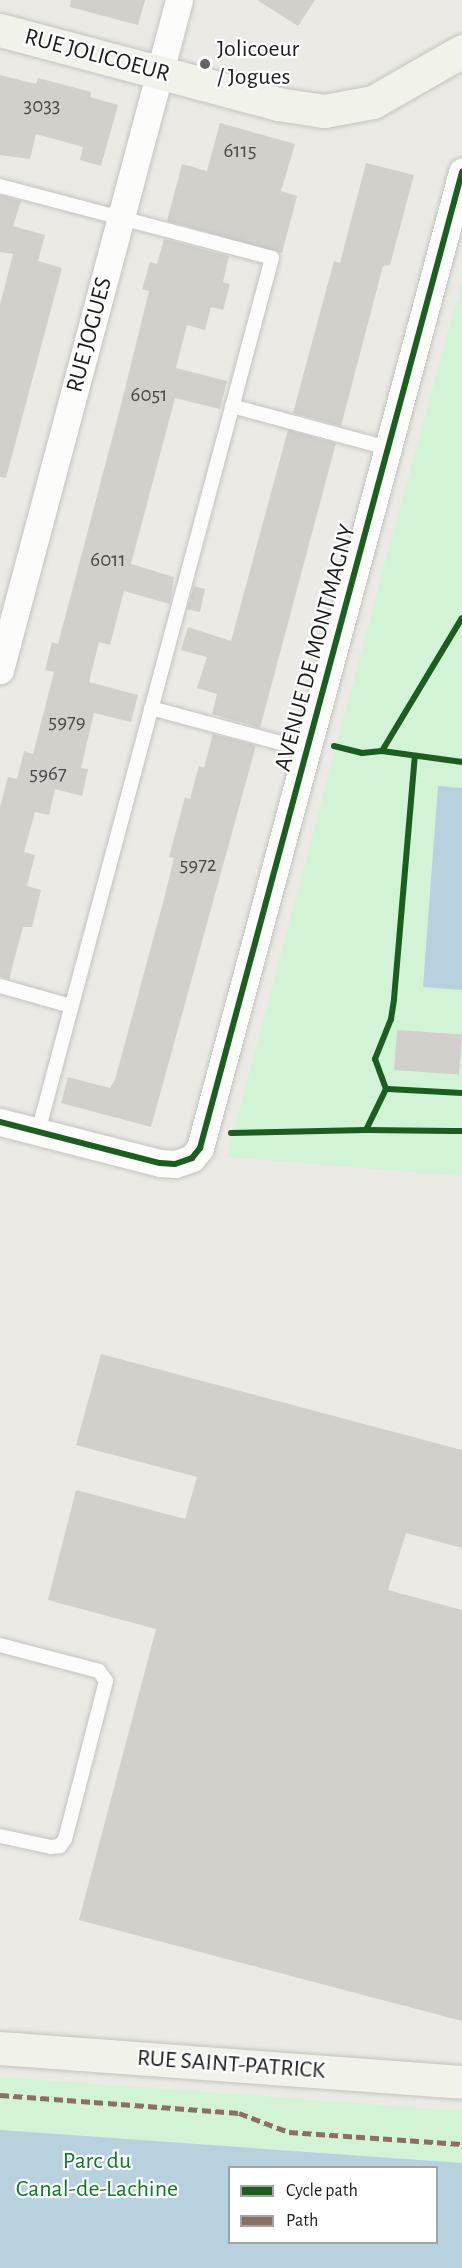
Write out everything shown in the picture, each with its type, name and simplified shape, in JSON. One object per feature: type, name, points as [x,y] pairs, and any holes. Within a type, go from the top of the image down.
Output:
[{"type":"street","name":"RUE JOGUES","points":[[0,670],[179,0]]},
{"type":"street","name":"RUE JOLICOEUR","points":[[0,30],[300,108],[336,110],[373,102],[462,51]]},
{"type":"street","name":"AVENUE DE MONTMAGNY","points":[[0,1122],[175,1164],[192,1158],[204,1134],[462,172]]},
{"type":"street","name":"RUE SAINT-PATRICK","points":[[0,2048],[462,2082]]},
{"type":"lane","points":[[0,186],[272,258],[38,1132]]},
{"type":"lane","points":[[232,406],[388,448]]},
{"type":"lane","points":[[151,708],[307,750]]},
{"type":"lane","points":[[0,986],[71,1006]]},
{"type":"lane","points":[[0,1645],[99,1671],[106,1681],[66,1839],[60,1846],[51,1847],[0,1836]]},
{"type":"green space","points":[[462,281],[462,1176],[227,1157],[385,563]]},
{"type":"green space","name":"Parc du Canal-de-Lachine","points":[[0,2077],[462,2111],[462,2268],[0,2268]]},
{"type":"water","points":[[438,786],[462,788],[462,990],[423,987]]},
{"type":"water","name":"Parc du Canal-de-Lachine","points":[[0,2130],[462,2163],[462,2268],[0,2268]]},
{"type":"building","points":[[71,0],[145,0],[138,25],[70,7]]},
{"type":"building","points":[[257,0],[315,0],[298,26]]},
{"type":"building","points":[[0,75],[36,84],[38,78],[91,92],[90,97],[118,105],[101,166],[80,160],[83,147],[36,134],[30,159],[0,155]]},
{"type":"building","points":[[220,123],[295,144],[281,191],[297,196],[282,253],[167,221],[182,164],[207,171]]},
{"type":"building","points":[[366,163],[414,175],[390,265],[383,266],[341,426],[293,413],[334,261],[340,263]]},
{"type":"building","points":[[0,195],[21,201],[13,226],[45,235],[38,261],[62,268],[6,478],[0,477],[0,305],[13,254],[0,252]]},
{"type":"building","points":[[164,239],[229,256],[223,282],[230,284],[223,310],[211,307],[205,330],[187,325],[176,368],[227,381],[220,409],[175,398],[131,564],[174,577],[170,604],[124,591],[110,645],[99,642],[89,682],[138,695],[131,722],[94,713],[81,768],[88,769],[82,796],[55,789],[49,815],[35,812],[24,852],[35,855],[27,886],[41,890],[32,927],[23,927],[9,979],[0,977],[0,807],[8,777],[17,779],[24,751],[33,754],[54,672],[45,670],[52,642],[58,644],[122,401],[149,291],[142,289],[150,262],[157,264]]},
{"type":"building","points":[[288,430],[336,443],[260,728],[212,714],[217,694],[197,688],[207,657],[181,650],[188,627],[231,641]]},
{"type":"building","points":[[194,586],[205,589],[200,612],[187,609]]},
{"type":"building","points":[[213,734],[255,745],[255,749],[151,1127],[61,1103],[68,1077],[110,1088],[115,1080],[164,899],[174,858],[169,857],[185,797],[190,799],[199,766],[204,768]]},
{"type":"building","points":[[397,1030],[462,1035],[459,1074],[394,1070]]},
{"type":"building","points":[[101,1354],[462,1450],[462,1548],[406,1533],[388,1590],[462,1610],[462,2021],[79,1920],[156,1629],[48,1600],[76,1490],[185,1519],[197,1477],[76,1445]]},
{"type":"marked path","points":[[0,2095],[239,2113],[289,2132],[462,2144]]},
{"type":"cycle path","points":[[0,1122],[160,1163],[175,1164],[192,1158],[200,1148],[462,172]]},
{"type":"cycle path","points":[[334,746],[362,753],[382,751],[462,618]]},
{"type":"cycle path","points":[[382,751],[462,762]]},
{"type":"cycle path","points":[[231,1133],[366,1130],[386,1089],[375,1059],[391,1019],[394,999],[415,756]]},
{"type":"cycle path","points":[[386,1089],[462,1093]]},
{"type":"cycle path","points":[[366,1130],[462,1131]]},
{"type":"place","name":"Jolicoeur / Jogues","points":[[205,64]]}]
